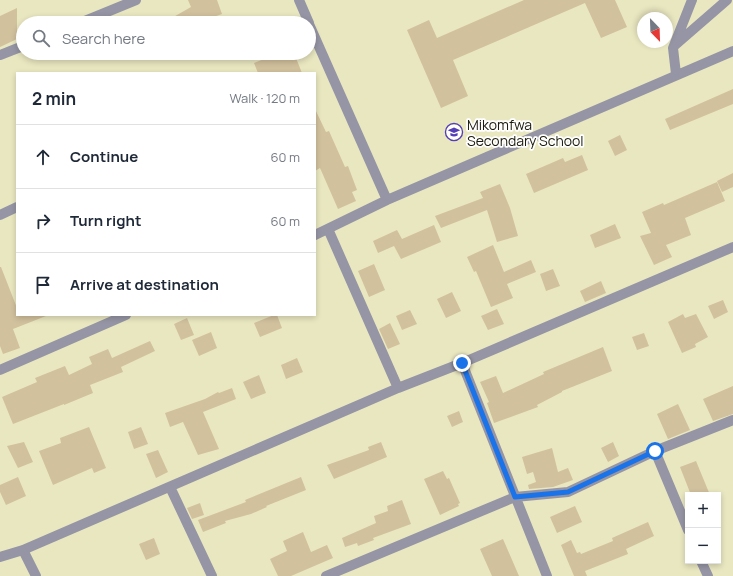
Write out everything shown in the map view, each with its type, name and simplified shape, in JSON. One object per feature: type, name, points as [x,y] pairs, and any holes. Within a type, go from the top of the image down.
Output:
[{"type":"street","points":[[97,16],[136,0]]},
{"type":"street","points":[[299,0],[306,16]]},
{"type":"street","points":[[676,74],[673,48],[692,0]]},
{"type":"street","points":[[673,48],[727,0]]},
{"type":"street","points":[[316,39],[387,200]]},
{"type":"street","points":[[0,55],[16,49]]},
{"type":"street","points":[[316,235],[387,200],[676,74],[733,51]]},
{"type":"street","points":[[0,215],[16,207]]},
{"type":"street","points":[[328,229],[398,388]]},
{"type":"street","points":[[0,557],[23,550],[398,388],[462,363],[733,247]]},
{"type":"street","points":[[0,370],[124,316]]},
{"type":"street","points":[[462,363],[547,576]]},
{"type":"street","points":[[326,576],[515,497],[568,492],[655,451],[733,420]]},
{"type":"street","points":[[655,451],[687,528]]},
{"type":"street","points":[[170,487],[212,576]]},
{"type":"street","points":[[23,550],[36,576]]},
{"type":"street","points":[[702,564],[708,576]]},
{"type":"building","points":[[188,0],[217,0],[222,14],[216,16],[175,16],[191,7]]},
{"type":"building","points":[[524,0],[615,0],[627,27],[601,38],[585,3],[453,60],[468,96],[441,108],[407,30],[429,20],[437,38]]},
{"type":"building","points":[[17,8],[16,39],[0,47],[0,16]]},
{"type":"building","points":[[262,60],[297,60],[302,72],[258,72],[254,63]]},
{"type":"building","points":[[733,89],[733,104],[670,130],[665,119]]},
{"type":"building","points":[[316,111],[326,132],[329,131],[345,167],[348,166],[357,190],[352,192],[356,201],[338,209],[320,168],[316,170]]},
{"type":"building","points":[[620,135],[627,150],[615,156],[608,141]]},
{"type":"building","points":[[582,155],[588,170],[534,193],[526,174],[563,158],[565,162]]},
{"type":"building","points":[[733,173],[733,187],[722,192],[717,181]]},
{"type":"building","points":[[717,182],[725,201],[685,218],[691,235],[666,245],[672,257],[654,265],[640,236],[651,233],[642,212],[663,203],[664,205]]},
{"type":"building","points":[[500,184],[510,208],[518,236],[497,242],[487,210],[441,228],[435,216],[483,198],[480,192]]},
{"type":"building","points":[[615,224],[621,238],[595,248],[590,235]]},
{"type":"building","points":[[434,225],[441,242],[401,259],[394,246],[378,253],[373,241],[397,230],[402,239]]},
{"type":"building","points":[[493,245],[504,272],[531,260],[536,272],[507,284],[513,298],[491,307],[476,271],[474,272],[467,257]]},
{"type":"building","points":[[374,264],[385,290],[369,297],[358,271]]},
{"type":"building","points":[[1,267],[16,305],[16,316],[46,316],[13,329],[20,348],[3,354],[0,346]]},
{"type":"building","points":[[553,269],[560,286],[546,291],[540,274]]},
{"type":"building","points":[[601,281],[606,293],[585,302],[580,291]]},
{"type":"building","points":[[452,292],[461,311],[446,318],[437,299]]},
{"type":"building","points":[[723,300],[728,312],[714,319],[708,306]]},
{"type":"building","points":[[497,309],[504,324],[488,330],[481,316]]},
{"type":"building","points":[[410,310],[417,324],[402,330],[396,316]]},
{"type":"building","points":[[683,314],[685,318],[696,314],[708,337],[695,344],[696,347],[682,353],[668,322]]},
{"type":"building","points":[[272,316],[277,316],[282,328],[260,337],[254,323]]},
{"type":"building","points":[[187,318],[194,335],[181,340],[174,324]]},
{"type":"building","points":[[390,323],[400,344],[388,349],[379,329]]},
{"type":"building","points":[[211,332],[217,348],[199,356],[192,340]]},
{"type":"building","points":[[644,333],[649,346],[637,350],[632,337]]},
{"type":"building","points":[[150,341],[155,351],[121,367],[123,372],[90,385],[93,393],[13,424],[2,397],[37,382],[35,378],[65,366],[69,375],[92,364],[89,357],[108,349],[112,358]]},
{"type":"building","points":[[603,347],[612,371],[562,391],[537,405],[538,407],[494,423],[487,403],[489,402],[480,382],[496,376],[503,393],[544,374],[543,372]]},
{"type":"building","points":[[297,358],[303,372],[286,379],[281,365]]},
{"type":"building","points":[[259,375],[266,393],[251,399],[243,382]]},
{"type":"building","points":[[733,386],[733,414],[713,421],[703,399]]},
{"type":"building","points":[[232,388],[236,399],[203,412],[219,449],[198,455],[183,422],[170,427],[165,413]]},
{"type":"building","points":[[678,404],[690,430],[668,439],[657,414]]},
{"type":"building","points":[[459,411],[463,422],[452,427],[447,416]]},
{"type":"building","points":[[89,427],[106,468],[94,473],[92,468],[53,485],[39,451],[61,443],[60,438]]},
{"type":"building","points":[[141,427],[148,444],[134,449],[128,432]]},
{"type":"building","points":[[24,442],[33,462],[18,468],[7,446]]},
{"type":"building","points":[[381,442],[387,457],[334,479],[327,465],[369,450],[368,447]]},
{"type":"building","points":[[613,442],[619,456],[608,462],[601,448]]},
{"type":"building","points":[[552,448],[558,472],[568,468],[573,480],[553,487],[529,489],[528,485],[536,482],[533,472],[527,474],[522,457]]},
{"type":"building","points":[[158,450],[168,472],[156,478],[146,454]]},
{"type":"building","points":[[696,461],[709,492],[690,492],[680,467]]},
{"type":"building","points":[[443,471],[447,479],[449,478],[460,503],[458,504],[459,506],[440,515],[424,479]]},
{"type":"building","points":[[18,477],[26,496],[6,505],[0,492],[0,485]]},
{"type":"building","points":[[301,477],[306,490],[266,506],[267,507],[251,514],[225,521],[226,523],[203,532],[198,520],[246,502],[245,500]]},
{"type":"building","points":[[402,500],[411,524],[373,538],[374,540],[358,546],[357,543],[345,547],[342,538],[376,523],[374,516],[388,511],[387,506]]},
{"type":"building","points":[[200,503],[204,515],[192,519],[187,508]]},
{"type":"building","points":[[575,506],[582,522],[557,533],[550,517]]},
{"type":"building","points":[[648,522],[654,536],[626,549],[628,554],[585,571],[587,576],[574,576],[561,545],[571,540],[577,553],[580,552],[581,554],[613,541],[612,538]]},
{"type":"building","points":[[303,532],[311,552],[327,545],[333,558],[291,576],[278,576],[270,559],[287,551],[283,541]]},
{"type":"building","points":[[154,538],[160,554],[146,560],[139,544]]},
{"type":"building","points":[[503,539],[519,576],[492,576],[480,549]]},
{"type":"place","name":"Mikomfwa Secondary School","points":[[454,132]]},
{"type":"route","points":[[462,363],[515,497],[568,492],[655,451]]}]
